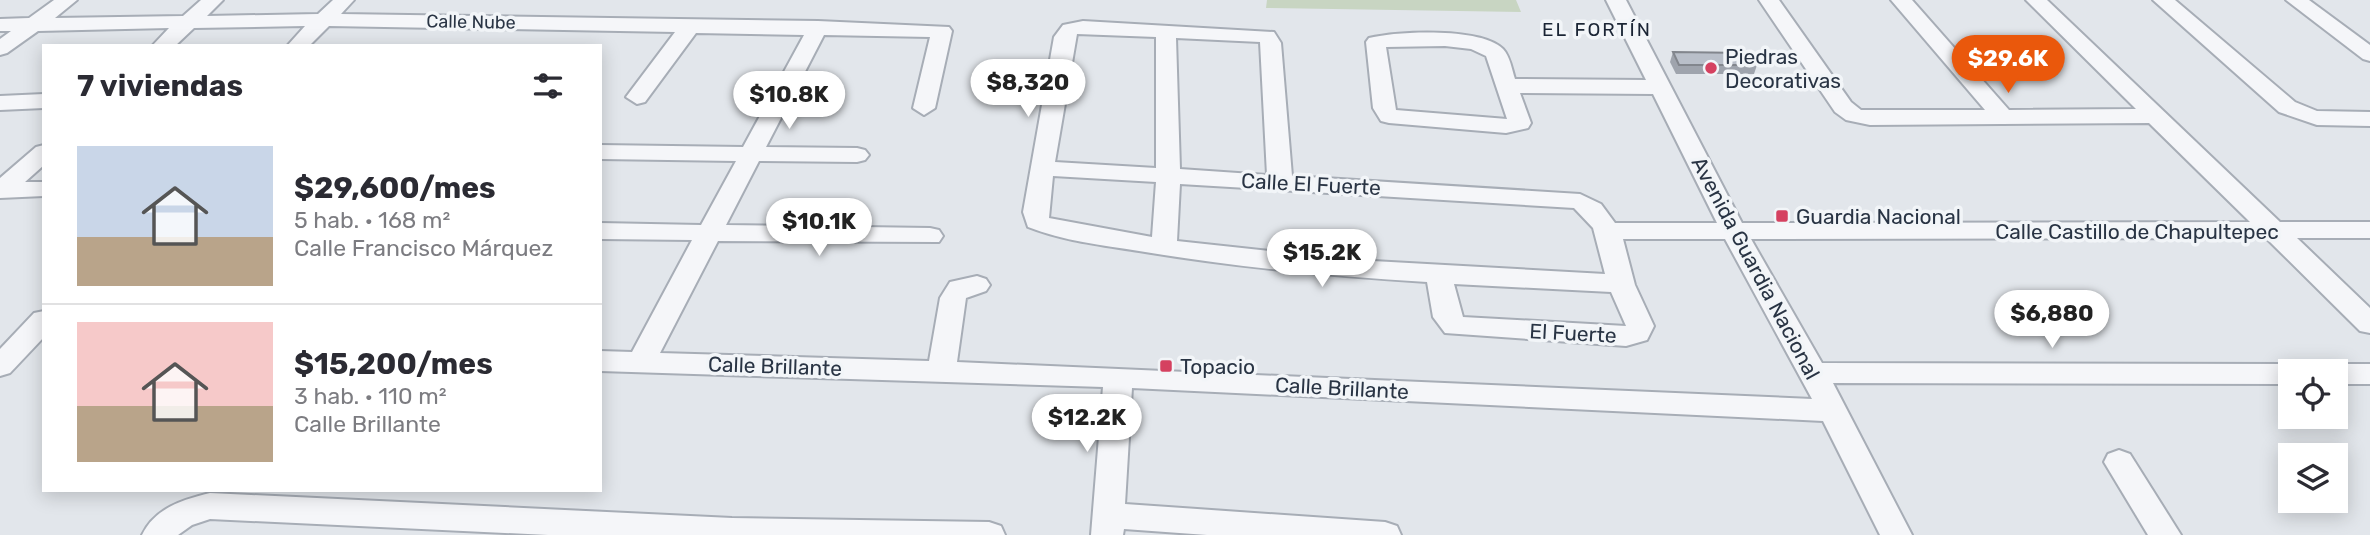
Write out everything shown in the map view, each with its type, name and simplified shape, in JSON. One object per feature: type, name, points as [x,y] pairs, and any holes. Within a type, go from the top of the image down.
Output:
[{"type":"street","points":[[0,49],[67,0]]},
{"type":"street","points":[[164,44],[213,0]]},
{"type":"street","points":[[298,44],[344,0]]},
{"type":"street","name":"Avenida Guardia Nacional","points":[[1616,0],[1734,232],[1813,373],[1896,535]]},
{"type":"street","points":[[1769,0],[1843,107],[1854,115],[1870,118],[2158,116]]},
{"type":"street","points":[[1901,0],[2003,117]]},
{"type":"street","points":[[2036,0],[2370,324]]},
{"type":"street","points":[[2163,0],[2287,107],[2303,117],[2321,120],[2370,119]]},
{"type":"street","points":[[2296,0],[2370,55]]},
{"type":"street","name":"Calle Nube","points":[[0,25],[324,20],[942,31],[924,108]]},
{"type":"street","points":[[543,44],[560,23]]},
{"type":"street","points":[[637,97],[690,27]]},
{"type":"street","points":[[641,362],[818,27]]},
{"type":"street","points":[[1280,183],[1271,43],[1267,36],[1083,27],[1070,29],[1063,37],[1035,212],[1037,222],[1050,228],[1266,261],[1438,275],[1622,284]]},
{"type":"street","points":[[1164,247],[1168,177],[1166,30]]},
{"type":"street","points":[[1376,42],[1474,43],[1489,46],[1495,53],[1508,86],[1520,123],[1506,126],[1389,116],[1384,108],[1376,42]]},
{"type":"street","points":[[1508,86],[1661,87]]},
{"type":"street","points":[[0,103],[42,101]]},
{"type":"street","points":[[602,152],[857,155]]},
{"type":"street","points":[[1,190],[42,154]]},
{"type":"street","name":"Calle El Fuerte","points":[[1042,168],[1580,201]]},
{"type":"street","points":[[1,190],[42,189]]},
{"type":"street","name":"El Fuerte","points":[[1438,275],[1447,317],[1455,326],[1626,336],[1637,333],[1640,326],[1622,284],[1610,231],[1593,209],[1580,201]]},
{"type":"street","name":"Calle Castillo de Chapultepec","points":[[1610,231],[2370,230]]},
{"type":"street","points":[[602,231],[930,236]]},
{"type":"street","points":[[941,372],[953,298],[959,288],[977,285]]},
{"type":"street","points":[[0,366],[42,322]]},
{"type":"street","name":"Calle Brillante","points":[[602,361],[1118,377],[1831,411]]},
{"type":"street","points":[[1813,373],[2278,374]]},
{"type":"street","points":[[2348,374],[2370,374]]},
{"type":"street","points":[[1118,377],[1107,525],[1385,535]]},
{"type":"street","points":[[2119,462],[2165,535]]},
{"type":"street","points":[[158,535],[168,523],[188,511],[210,506],[731,533],[989,535]]},
{"type":"green space","points":[[1267,0],[1516,0],[1521,12],[1266,8]]},
{"type":"building","points":[[1673,52],[1748,53],[1757,65],[1679,65]]},
{"type":"place","name":"Piedras Decorativas","points":[[1711,68]]},
{"type":"place","name":"Guardia Nacional","points":[[1782,216]]},
{"type":"place","name":"Topacio","points":[[1166,366]]},
{"type":"district","name":"EL FORTÍN","points":[[1597,29]]}]
